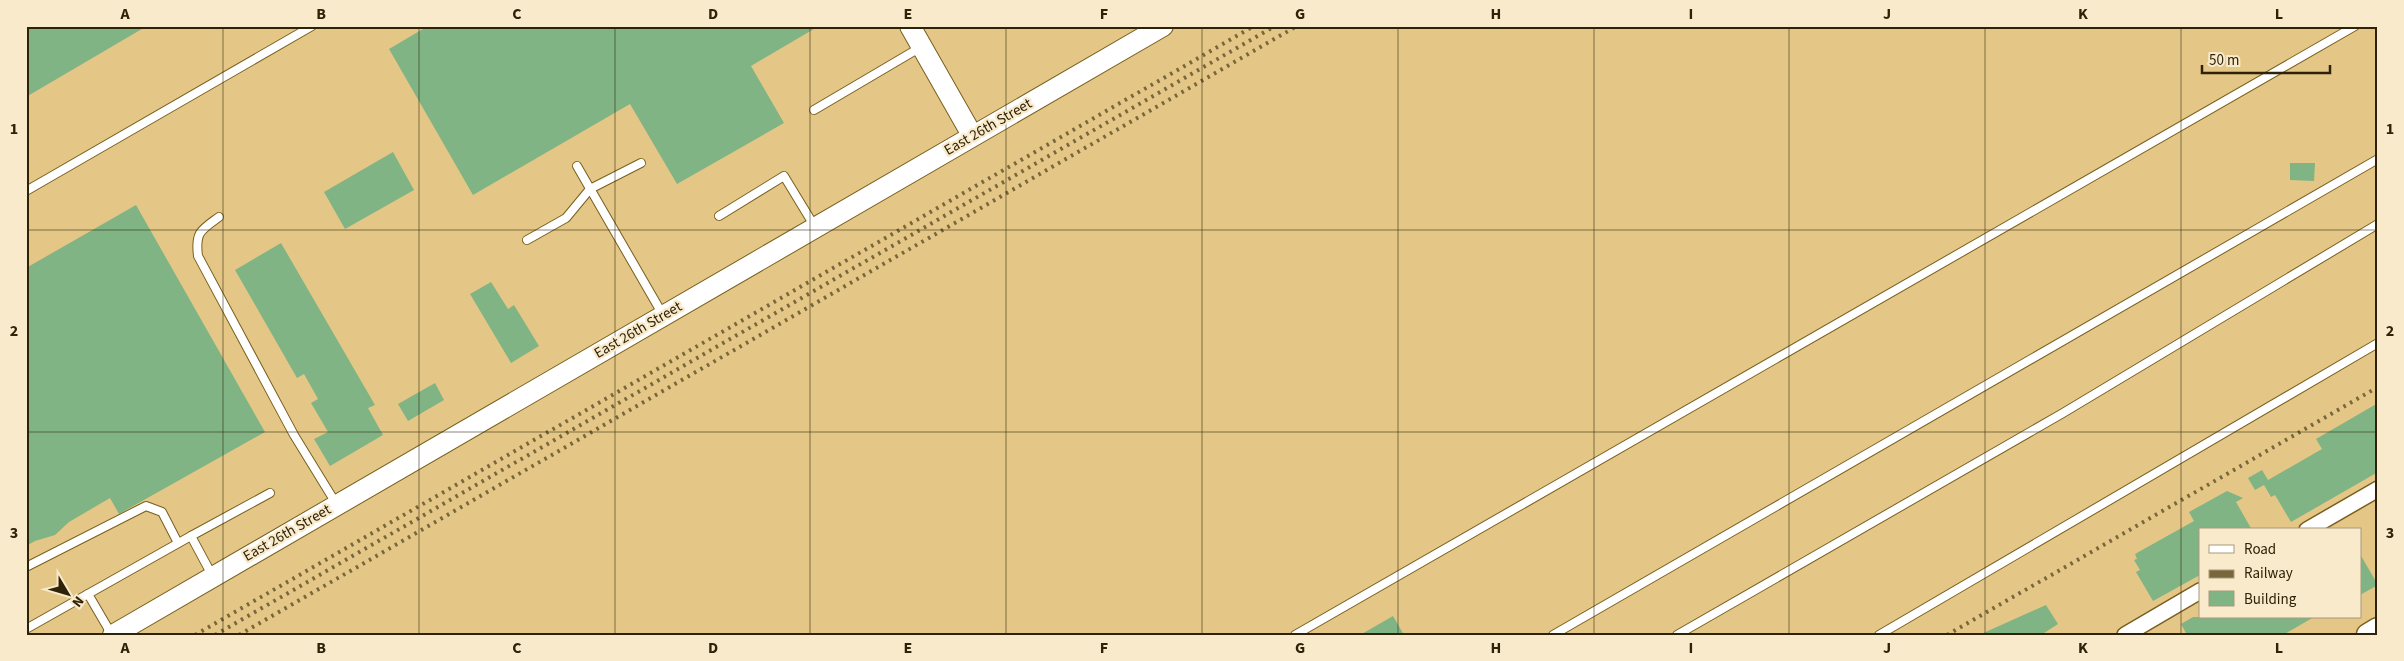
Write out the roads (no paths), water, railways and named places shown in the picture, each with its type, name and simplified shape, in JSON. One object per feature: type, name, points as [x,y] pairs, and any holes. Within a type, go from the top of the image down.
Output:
[{"type":"main road","points":[[2368,635],[2378,629]]},
{"type":"street","points":[[910,26],[972,135]]},
{"type":"street","name":"East 26th Street","points":[[112,635],[1163,26]]},
{"type":"street","points":[[2312,528],[2377,493]]},
{"type":"street","points":[[2125,635],[2199,592]]},
{"type":"lane","points":[[26,191],[312,26]]},
{"type":"lane","points":[[1295,635],[2355,26]]},
{"type":"lane","points":[[814,110],[922,47]]},
{"type":"lane","points":[[1554,635],[2378,159]]},
{"type":"lane","points":[[527,240],[566,218],[590,189],[640,163]]},
{"type":"lane","points":[[576,166],[663,315]]},
{"type":"lane","points":[[719,216],[784,176],[815,227]]},
{"type":"lane","points":[[219,217],[199,231],[196,243],[198,256],[294,435],[336,505]]},
{"type":"lane","points":[[1677,635],[2063,414],[2378,224]]},
{"type":"lane","points":[[1879,635],[2180,456],[2378,343]]},
{"type":"lane","points":[[26,629],[270,493]]},
{"type":"lane","points":[[26,566],[146,506],[162,512],[178,543]]},
{"type":"lane","points":[[191,536],[213,576]]},
{"type":"lane","points":[[88,594],[112,635]]},
{"type":"railway","points":[[195,635],[1254,26]]},
{"type":"railway","points":[[215,635],[1275,26]]},
{"type":"railway","points":[[239,635],[1297,26]]},
{"type":"railway","points":[[1947,635],[2378,387]]}]
